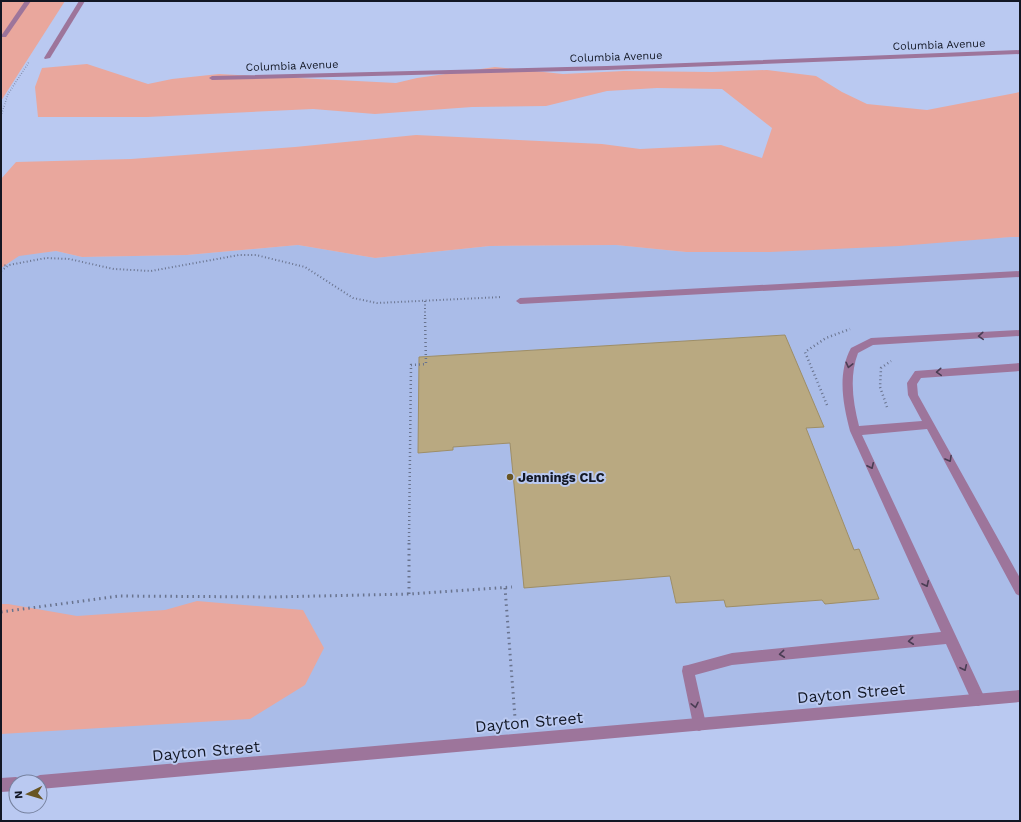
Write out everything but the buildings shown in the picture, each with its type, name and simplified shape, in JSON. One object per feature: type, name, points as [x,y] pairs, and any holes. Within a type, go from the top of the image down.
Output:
[{"type":"street","points":[[4,36],[28,1]]},
{"type":"street","points":[[48,57],[82,1]]},
{"type":"street","name":"Columbia Avenue","points":[[212,78],[607,68],[1020,52]]},
{"type":"street","points":[[520,300],[1020,274]]},
{"type":"street","points":[[978,699],[855,431],[848,403],[848,367],[854,351],[871,342],[1020,333]]},
{"type":"street","points":[[1020,367],[918,374],[912,384],[913,395],[1020,590]]},
{"type":"street","points":[[855,431],[930,425]]},
{"type":"street","points":[[699,724],[688,671],[732,659],[950,637]]},
{"type":"street","name":"Dayton Street","points":[[48,781],[1020,696]]},
{"type":"path","points":[[1,116],[8,94],[32,58],[48,57]]},
{"type":"path","points":[[1,266],[46,258],[69,259],[114,269],[151,271],[239,255],[256,255],[305,267],[353,298],[377,303],[511,297],[520,300]]},
{"type":"path","points":[[1,271],[9,265]]},
{"type":"path","points":[[410,594],[411,365],[426,364],[425,301]]},
{"type":"path","points":[[1,612],[119,596],[274,597],[410,594],[512,587]]},
{"type":"path","points":[[505,588],[513,692]]},
{"type":"shaded area","points":[[1,1],[65,1],[1,101]]},
{"type":"shaded area","points":[[87,64],[148,84],[172,79],[219,74],[396,83],[417,78],[495,67],[563,74],[624,71],[712,72],[767,70],[816,76],[842,92],[867,104],[927,110],[1020,92],[1020,237],[899,246],[770,252],[686,252],[616,245],[490,246],[375,258],[298,245],[187,255],[82,257],[56,251],[19,256],[1,268],[1,179],[16,162],[131,159],[295,147],[416,135],[602,144],[640,149],[721,145],[762,158],[772,128],[722,89],[657,88],[607,91],[546,106],[472,107],[375,114],[313,109],[147,117],[38,117],[35,87],[42,68]]},
{"type":"shaded area","name":"Jennings CLC","points":[[1020,237],[1020,696],[48,780],[48,774],[8,774],[8,783],[1,784],[1,257],[56,251],[82,257],[187,255],[298,245],[375,258],[490,246],[616,245],[686,252]]},
{"type":"shaded area","points":[[197,601],[303,610],[324,648],[305,685],[250,719],[1,734],[1,604],[77,616],[165,610]]},
{"type":"place","name":"Jennings CLC","points":[[510,477]]}]
